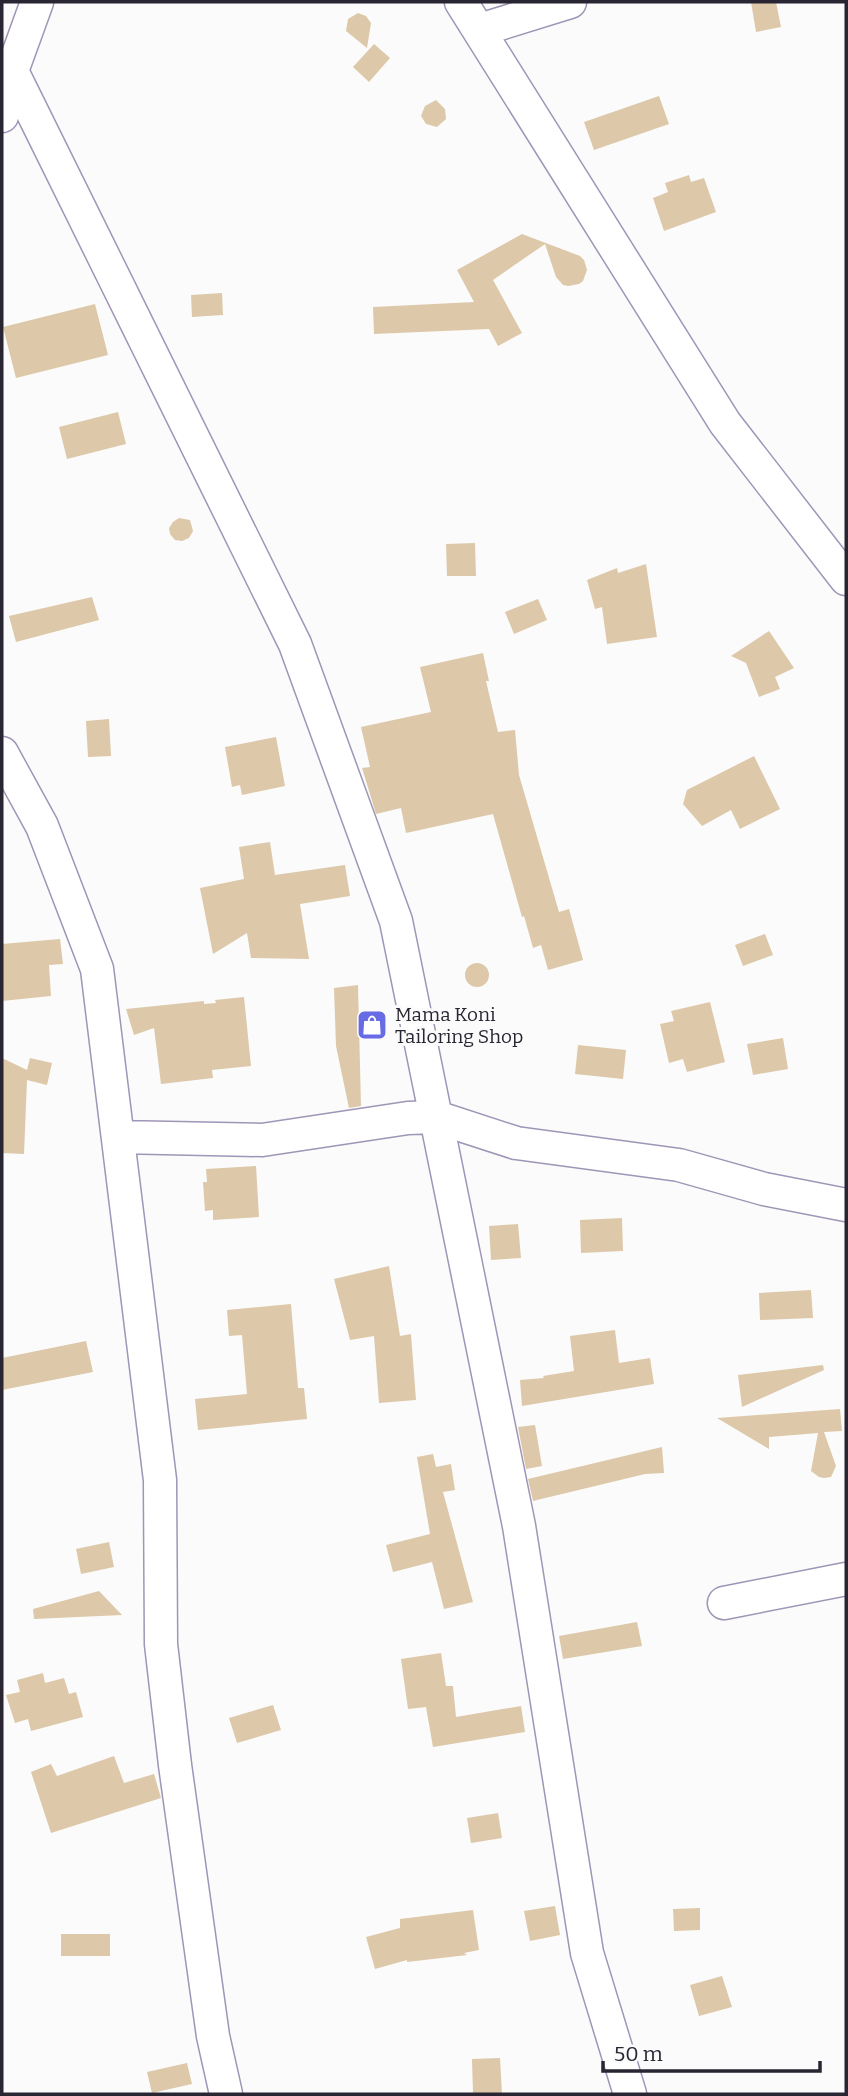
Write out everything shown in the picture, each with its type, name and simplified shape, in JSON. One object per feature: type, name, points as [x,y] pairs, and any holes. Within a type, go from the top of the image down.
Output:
[{"type":"street","points":[[2,116],[12,71],[37,2]]},
{"type":"street","points":[[461,2],[725,423],[846,579]]},
{"type":"street","points":[[480,30],[570,2]]},
{"type":"street","points":[[12,71],[295,644],[397,921],[519,1526],[587,1953],[630,2094]]},
{"type":"street","points":[[2,753],[42,826],[97,969],[160,1480],[162,1658],[213,2036],[226,2094]]},
{"type":"street","points":[[118,1137],[262,1140],[408,1118],[436,1117],[516,1143],[679,1165],[764,1189],[846,1205]]},
{"type":"street","points":[[724,1603],[846,1579]]},
{"type":"building","points":[[751,2],[776,2],[781,27],[756,32]]},
{"type":"building","points":[[358,13],[366,16],[371,23],[367,48],[346,31],[348,19]]},
{"type":"building","points":[[374,44],[390,58],[369,82],[353,67]]},
{"type":"building","points":[[659,96],[669,124],[594,150],[584,122]]},
{"type":"building","points":[[436,100],[445,109],[446,119],[437,127],[426,124],[421,116],[425,106]]},
{"type":"building","points":[[689,175],[691,182],[704,178],[716,212],[664,231],[653,198],[668,192],[665,183]]},
{"type":"building","points":[[522,234],[580,256],[587,270],[579,284],[563,285],[556,277],[545,244],[493,280],[522,333],[498,346],[489,329],[374,334],[373,307],[474,302],[457,270]]},
{"type":"building","points":[[222,293],[223,315],[192,317],[191,295]]},
{"type":"building","points":[[95,304],[108,355],[16,378],[3,327]]},
{"type":"building","points":[[118,412],[126,444],[67,459],[59,427]]},
{"type":"building","points":[[179,518],[190,520],[193,531],[189,538],[182,541],[175,540],[169,528]]},
{"type":"building","points":[[475,543],[476,576],[447,576],[446,544]]},
{"type":"building","points":[[646,564],[657,637],[607,644],[602,607],[595,609],[587,580],[617,568],[618,573]]},
{"type":"building","points":[[92,597],[99,620],[16,642],[9,616]]},
{"type":"building","points":[[538,599],[547,620],[514,634],[505,612]]},
{"type":"building","points":[[769,631],[794,668],[775,677],[780,689],[759,697],[746,663],[731,656]]},
{"type":"building","points":[[483,653],[489,681],[486,681],[498,732],[515,730],[519,775],[559,912],[569,909],[583,960],[548,970],[541,945],[533,948],[524,916],[522,917],[493,814],[406,833],[401,808],[376,814],[362,768],[370,767],[361,727],[431,712],[420,667]]},
{"type":"building","points":[[109,719],[111,756],[88,757],[86,721]]},
{"type":"building","points":[[276,737],[285,786],[242,795],[240,785],[232,787],[225,747]]},
{"type":"building","points":[[754,756],[780,809],[740,829],[731,810],[702,826],[683,804],[687,790]]},
{"type":"building","points":[[270,842],[275,875],[345,865],[350,896],[300,904],[309,959],[251,958],[247,933],[213,954],[200,888],[244,879],[239,847]]},
{"type":"building","points":[[765,934],[773,955],[743,966],[735,945]]},
{"type":"building","points":[[60,939],[63,964],[49,965],[51,996],[2,1001],[2,944]]},
{"type":"building","points":[[477,963],[486,966],[489,975],[486,984],[477,987],[468,984],[465,975],[468,966]]},
{"type":"building","points":[[358,985],[361,1106],[349,1108],[336,1046],[334,988]]},
{"type":"building","points":[[244,997],[251,1066],[212,1070],[213,1078],[161,1084],[154,1028],[134,1035],[126,1009],[204,1001],[204,1004],[216,1003],[215,1000]]},
{"type":"building","points":[[710,1002],[725,1062],[687,1072],[683,1059],[669,1063],[660,1024],[674,1021],[671,1011]]},
{"type":"building","points":[[783,1038],[788,1069],[753,1075],[747,1044]]},
{"type":"building","points":[[578,1045],[626,1050],[623,1079],[575,1074]]},
{"type":"building","points":[[2,1058],[27,1070],[30,1058],[52,1063],[47,1085],[27,1080],[24,1154],[2,1153]]},
{"type":"building","points":[[256,1166],[259,1217],[213,1220],[213,1210],[205,1211],[203,1182],[207,1182],[206,1169]]},
{"type":"building","points":[[622,1218],[623,1251],[581,1253],[580,1220]]},
{"type":"building","points":[[518,1224],[521,1258],[491,1260],[489,1226]]},
{"type":"building","points":[[389,1266],[400,1336],[411,1334],[416,1400],[379,1403],[374,1336],[350,1340],[334,1279]]},
{"type":"building","points":[[811,1290],[813,1318],[760,1320],[759,1293]]},
{"type":"building","points":[[291,1304],[298,1388],[304,1388],[307,1419],[198,1430],[195,1399],[247,1394],[242,1335],[229,1336],[227,1310]]},
{"type":"building","points":[[615,1330],[619,1363],[650,1358],[654,1384],[522,1406],[520,1380],[574,1371],[570,1336]]},
{"type":"building","points":[[86,1341],[93,1372],[2,1390],[2,1358]]},
{"type":"building","points":[[823,1365],[824,1370],[742,1407],[738,1375]]},
{"type":"building","points":[[840,1409],[842,1431],[824,1432],[836,1466],[831,1477],[824,1478],[811,1471],[818,1433],[769,1437],[769,1449],[717,1418]]},
{"type":"building","points":[[535,1425],[542,1466],[526,1469],[518,1427]]},
{"type":"building","points":[[662,1447],[664,1473],[645,1474],[533,1501],[528,1479]]},
{"type":"building","points":[[433,1454],[436,1467],[451,1464],[455,1490],[443,1492],[473,1602],[444,1609],[432,1562],[393,1572],[386,1545],[430,1534],[417,1457]]},
{"type":"building","points":[[109,1542],[114,1567],[81,1574],[76,1549]]},
{"type":"building","points":[[99,1591],[122,1615],[34,1619],[33,1609]]},
{"type":"building","points":[[637,1622],[642,1646],[563,1659],[559,1636]]},
{"type":"building","points":[[441,1653],[446,1686],[453,1686],[456,1717],[521,1706],[525,1732],[433,1747],[426,1707],[408,1709],[401,1659]]},
{"type":"building","points":[[43,1673],[45,1683],[64,1678],[69,1694],[76,1692],[83,1717],[31,1731],[28,1719],[15,1723],[6,1695],[20,1692],[17,1680]]},
{"type":"building","points":[[273,1705],[281,1730],[237,1743],[229,1718]]},
{"type":"building","points":[[114,1756],[124,1783],[154,1774],[161,1798],[51,1833],[31,1772],[51,1764],[57,1776]]},
{"type":"building","points":[[498,1813],[502,1838],[471,1843],[467,1818]]},
{"type":"building","points":[[555,1906],[560,1935],[530,1941],[524,1911]]},
{"type":"building","points":[[700,1908],[700,1930],[674,1931],[673,1909]]},
{"type":"building","points":[[473,1910],[479,1950],[464,1953],[467,1955],[407,1960],[375,1969],[366,1937],[400,1928],[400,1919]]},
{"type":"building","points":[[61,1934],[110,1934],[110,1956],[61,1956]]},
{"type":"building","points":[[722,1976],[732,2007],[699,2016],[690,1985]]},
{"type":"building","points":[[500,2058],[502,2094],[473,2094],[472,2059]]},
{"type":"building","points":[[187,2063],[192,2084],[152,2093],[147,2072]]},
{"type":"place","name":"Mama Koni Tailoring Shop","points":[[372,1025]]}]
